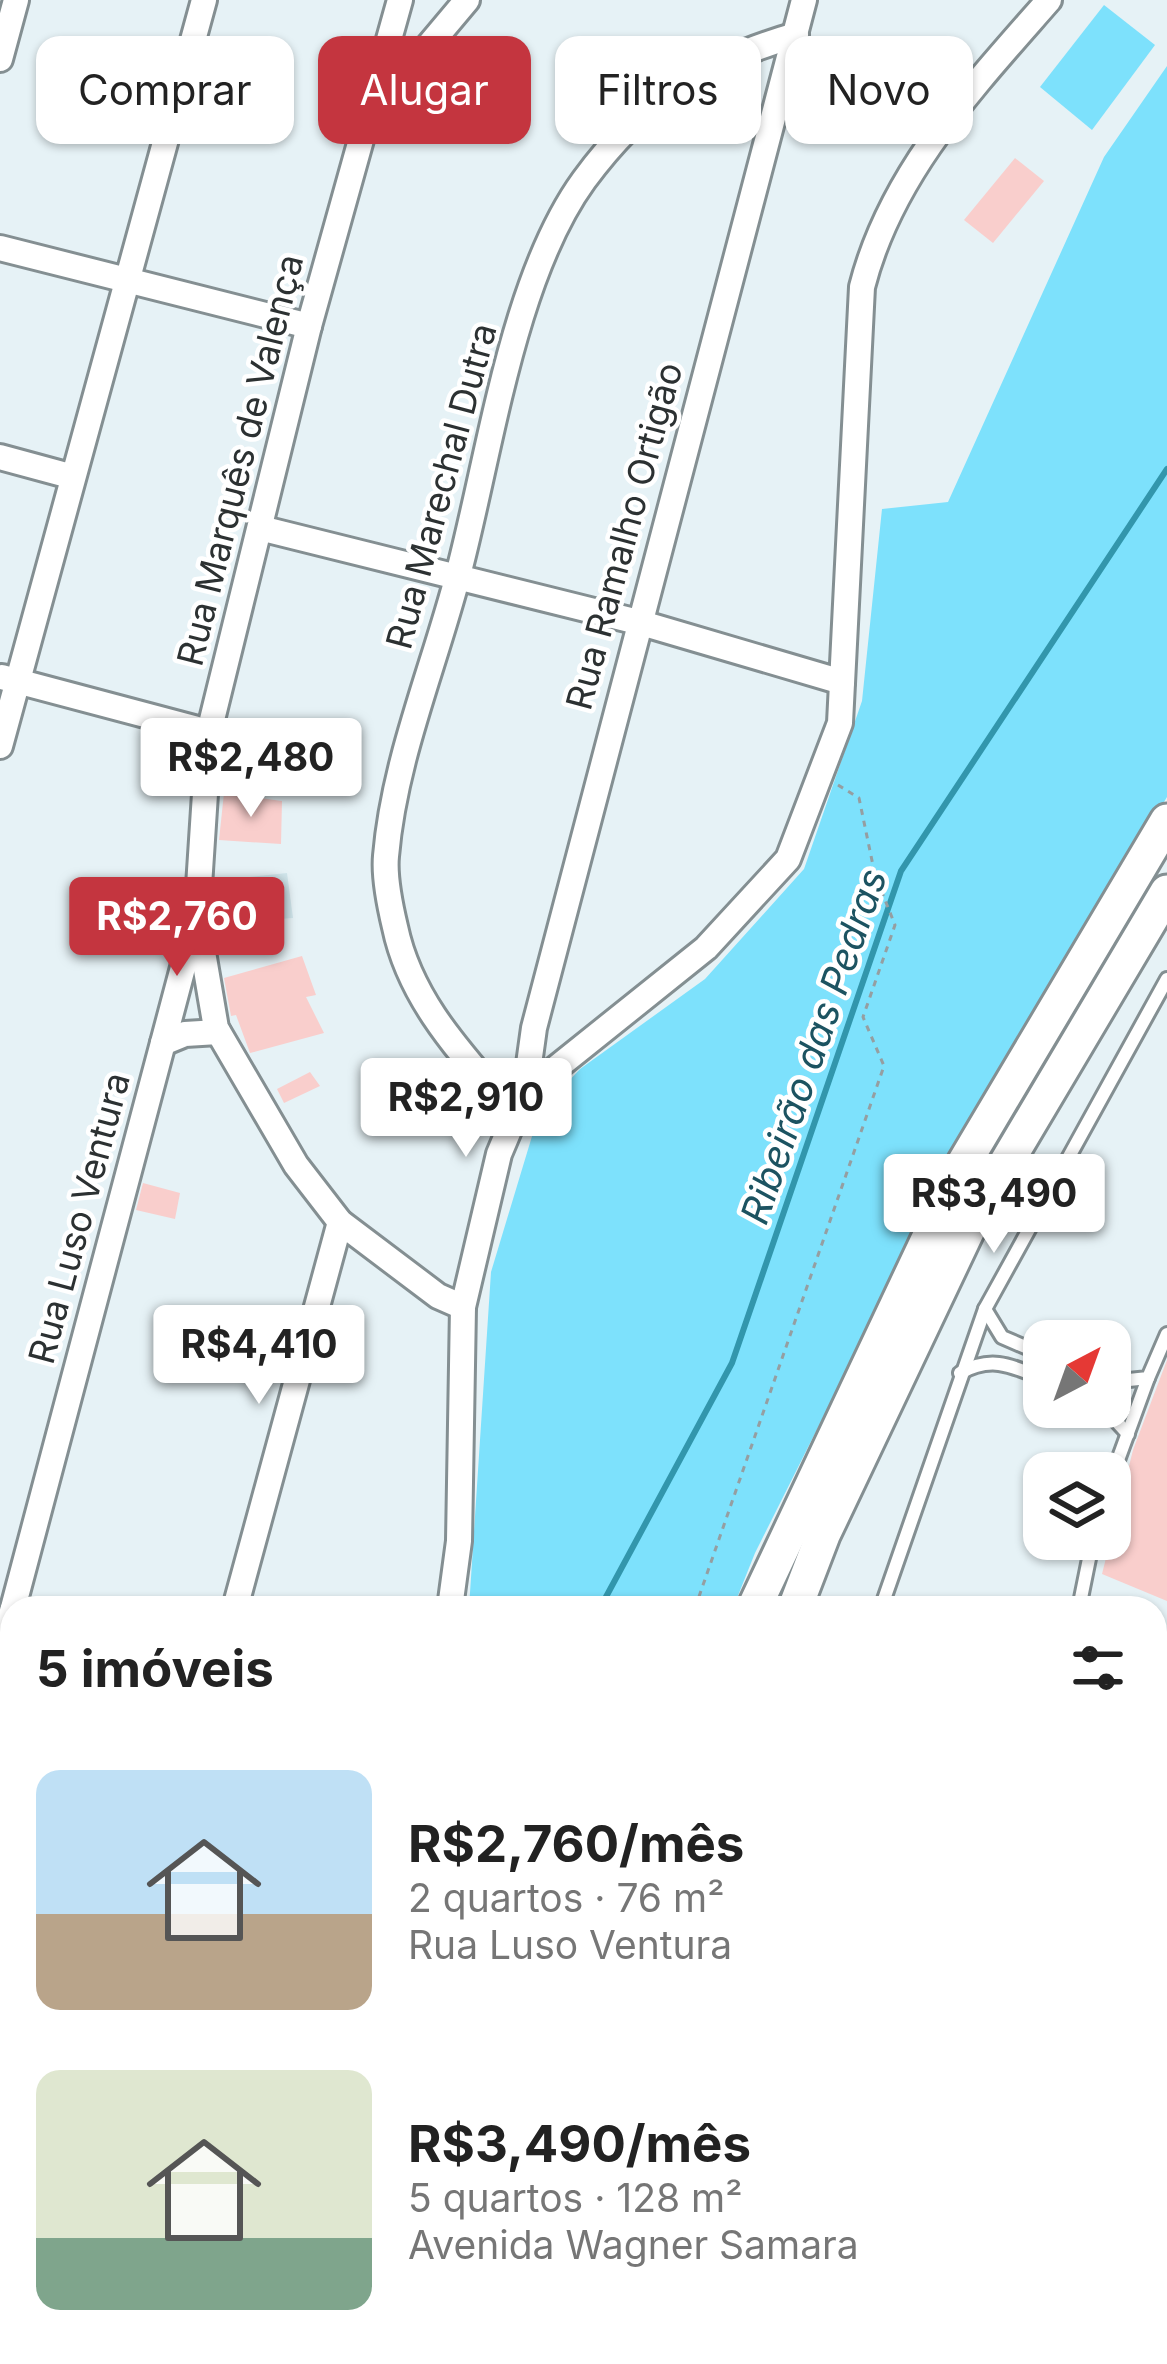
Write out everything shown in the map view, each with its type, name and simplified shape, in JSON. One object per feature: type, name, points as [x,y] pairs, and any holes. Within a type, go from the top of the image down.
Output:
[{"type":"main road","points":[[760,1596],[964,1163],[1167,820]]},
{"type":"main road","points":[[800,1596],[823,1535],[973,1220],[1167,892]]},
{"type":"street","points":[[0,59],[16,0]]},
{"type":"street","points":[[0,746],[8,678],[128,284],[204,0]]},
{"type":"street","points":[[389,36],[400,0]]},
{"type":"street","name":"Rua Marquês de Valença","points":[[437,36],[467,0]]},
{"type":"street","name":"Rua Ramalho Ortigão","points":[[452,1596],[459,1541],[463,1306],[499,1154],[520,1104],[534,1028],[638,622],[805,0]]},
{"type":"street","points":[[520,1104],[720,933],[788,859],[840,723],[862,287],[871,253],[908,172],[1049,0]]},
{"type":"street","name":"Rua Marechal Dutra","points":[[520,1104],[443,1033],[412,982],[395,930],[385,859],[398,783],[458,578],[521,321],[539,266],[581,183],[628,124],[688,76],[796,35]]},
{"type":"street","name":"Rua Marquês de Valença","points":[[358,144],[209,732],[196,917],[218,1032],[296,1165],[340,1222],[438,1296],[463,1306]]},
{"type":"street","points":[[0,248],[309,326]]},
{"type":"street","points":[[0,457],[70,476]]},
{"type":"street","points":[[260,528],[638,622],[842,682]]},
{"type":"street","points":[[8,678],[209,732]]},
{"type":"street","name":"Rua Luso Ventura","points":[[15,1596],[196,917]]},
{"type":"street","points":[[163,1042],[185,1034],[218,1032]]},
{"type":"street","points":[[238,1596],[340,1222]]},
{"type":"lane","points":[[885,1596],[985,1309],[1167,980]]},
{"type":"lane","points":[[985,1309],[1003,1337],[1023,1345]]},
{"type":"lane","points":[[1121,1452],[1167,1334]]},
{"type":"lane","points":[[960,1373],[980,1362],[1003,1362],[1023,1370]]},
{"type":"lane","points":[[1131,1380],[1148,1378]]},
{"type":"lane","points":[[1122,1428],[1128,1434]]},
{"type":"lane","points":[[1081,1596],[1089,1560]]},
{"type":"path","points":[[699,1596],[884,1066],[863,1017],[895,925],[874,875],[859,798],[822,774]]},
{"type":"shaded area","points":[[1104,5],[1155,45],[1092,130],[1040,87]]},
{"type":"shaded area","points":[[1167,66],[1167,797],[958,1148],[738,1596],[470,1596],[491,1272],[539,1113],[580,1069],[705,979],[804,869],[862,701],[882,509],[948,502],[1104,157]]},
{"type":"shaded area","points":[[287,873],[293,918],[222,923],[222,880]]},
{"type":"building","points":[[1015,158],[1044,181],[993,243],[964,220]]},
{"type":"building","points":[[224,793],[282,801],[281,844],[219,840]]},
{"type":"building","points":[[302,956],[316,995],[306,997],[324,1033],[250,1053],[236,1015],[231,1016],[224,978]]},
{"type":"building","points":[[310,1072],[320,1086],[284,1103],[277,1089]]},
{"type":"building","points":[[143,1183],[180,1193],[175,1219],[136,1210]]},
{"type":"building","points":[[1167,1360],[1167,1596],[1155,1596],[1102,1574],[1106,1560],[1131,1560],[1131,1458]]},
{"type":"waterway","name":"Ribeirão das Pedras","points":[[606,1596],[732,1363],[901,871],[1167,469]]}]
